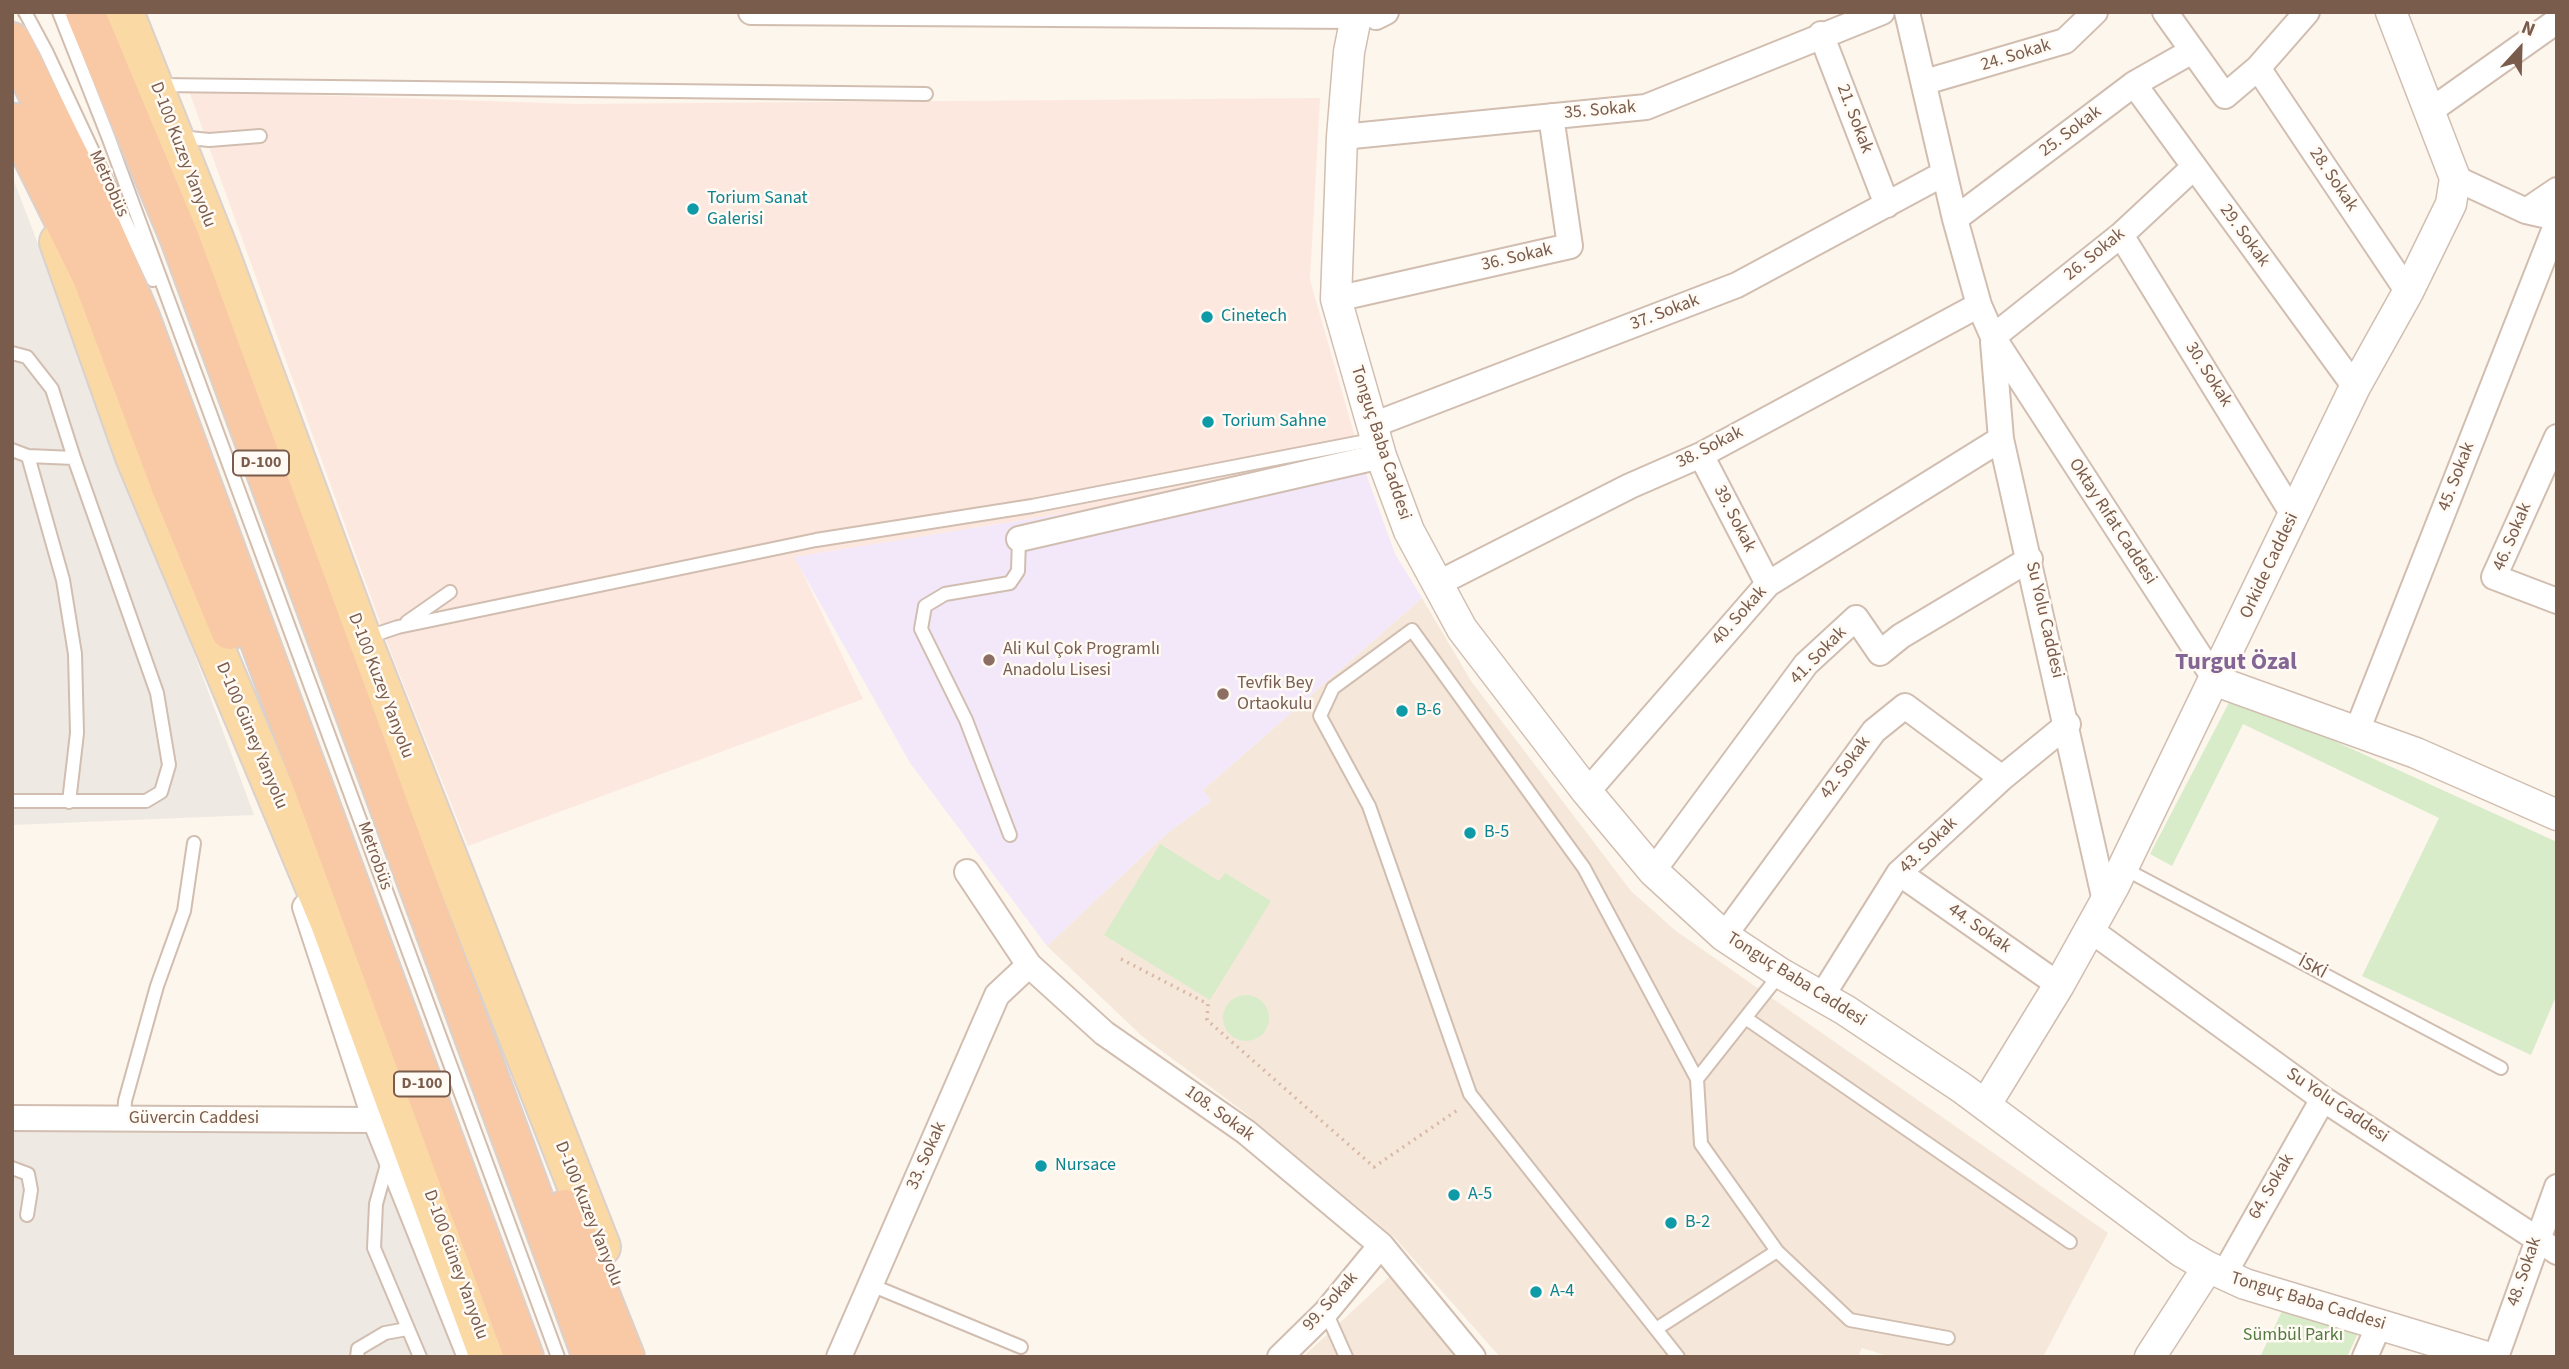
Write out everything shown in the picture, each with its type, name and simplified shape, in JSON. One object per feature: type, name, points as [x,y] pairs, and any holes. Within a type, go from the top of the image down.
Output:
[{"type":"highway","name":"D-100","points":[[85,12],[180,239],[592,1357]]},
{"type":"highway","name":"D-100","points":[[12,42],[70,156],[140,317],[524,1357]]},
{"type":"highway","points":[[14,119],[55,196],[92,276],[171,486],[231,632],[277,732],[321,812]]},
{"type":"highway","points":[[429,916],[467,977],[515,1080],[625,1357]]},
{"type":"main road","name":"D-100 Kuzey Yanyolu","points":[[124,12],[259,358],[362,639],[645,1357]]},
{"type":"main road","name":"D-100 Güney Yanyolu","points":[[14,119],[135,457],[330,923],[489,1357]]},
{"type":"street","points":[[751,12],[1371,14]]},
{"type":"street","name":"35. Sokak","points":[[1342,136],[1646,107],[1821,34],[1882,12]]},
{"type":"street","name":"Oktay Rıfat Caddesi","points":[[1907,12],[1925,82],[1943,174],[1979,305],[1993,337],[2216,681]]},
{"type":"street","name":"24. Sokak","points":[[1925,82],[2065,41],[2095,12]]},
{"type":"street","points":[[2165,12],[2225,96],[2258,68],[2307,12]]},
{"type":"street","points":[[2391,12],[2455,178],[2526,211],[2557,220]]},
{"type":"street","name":"Tonguç Baba Caddesi","points":[[1371,14],[1349,52],[1342,136],[1336,299],[1377,440],[1409,531],[1462,629],[1587,792],[1653,871],[1724,936],[1780,973],[1822,996],[1986,1104],[2182,1252],[2215,1272],[2487,1357]]},
{"type":"street","points":[[2430,111],[2557,20]]},
{"type":"street","name":"21. Sokak","points":[[1821,34],[1887,205]]},
{"type":"street","name":"25. Sokak","points":[[1955,219],[2134,84],[2192,51]]},
{"type":"street","name":"28. Sokak","points":[[2258,68],[2408,292]]},
{"type":"street","name":"29. Sokak","points":[[2134,84],[2355,387]]},
{"type":"street","name":"36. Sokak","points":[[1336,299],[1570,246],[1551,116]]},
{"type":"street","name":"26. Sokak","points":[[1993,337],[2121,235],[2194,167]]},
{"type":"street","name":"37. Sokak","points":[[1019,539],[1377,440],[1737,285],[1943,174]]},
{"type":"street","name":"Orkide Caddesi","points":[[1986,1104],[2059,985],[2123,868],[2216,681],[2355,387],[2408,292],[2451,204],[2455,178]]},
{"type":"street","points":[[2526,211],[2557,190]]},
{"type":"street","name":"45. Sokak","points":[[2357,731],[2557,220]]},
{"type":"street","name":"30. Sokak","points":[[2121,235],[2294,516]]},
{"type":"street","name":"38. Sokak","points":[[1437,584],[1630,486],[1701,455],[1979,305]]},
{"type":"street","name":"Su Yolu Caddesi","points":[[1993,337],[2001,439],[2068,724],[2105,901]]},
{"type":"street","name":"46. Sokak","points":[[2557,437],[2494,577],[2557,601]]},
{"type":"street","name":"40. Sokak","points":[[1587,792],[1768,584],[2001,439]]},
{"type":"street","name":"39. Sokak","points":[[1701,455],[1768,584]]},
{"type":"street","name":"41. Sokak","points":[[1653,871],[1806,664],[1856,618],[1880,653],[1901,636],[2029,559]]},
{"type":"street","points":[[2216,681],[2357,731],[2557,815]]},
{"type":"street","name":"42. Sokak","points":[[1724,936],[1874,731],[1905,706],[2002,778]]},
{"type":"street","name":"43. Sokak","points":[[1822,996],[1899,873],[2002,778],[2068,724]]},
{"type":"street","points":[[274,792],[278,821],[375,1120],[470,1357]]},
{"type":"street","name":"108. Sokak","points":[[967,872],[1029,965],[1104,1033],[1245,1132],[1381,1245],[1473,1357]]},
{"type":"street","name":"44. Sokak","points":[[1899,873],[2059,985]]},
{"type":"street","name":"Su Yolu Caddesi","points":[[2090,929],[2323,1099],[2547,1246]]},
{"type":"street","name":"33. Sokak","points":[[839,1357],[997,995],[1029,965]]},
{"type":"street","name":"64. Sokak","points":[[2150,1357],[2215,1272],[2323,1099]]},
{"type":"street","name":"Güvercin Caddesi","points":[[12,1118],[375,1120]]},
{"type":"street","name":"48. Sokak","points":[[2496,1357],[2547,1246],[2557,1187]]},
{"type":"street","name":"99. Sokak","points":[[1280,1357],[1326,1312],[1381,1245]]},
{"type":"street","points":[[2365,1357],[2380,1323]]},
{"type":"lane","name":"Metrobüs","points":[[25,12],[46,51],[188,356]]},
{"type":"lane","name":"Metrobüs","points":[[59,12],[109,139],[558,1357]]},
{"type":"lane","points":[[154,84],[926,94]]},
{"type":"lane","points":[[174,137],[209,140],[260,136]]},
{"type":"lane","points":[[12,352],[27,357],[52,389],[157,693],[169,765],[161,792],[146,801],[12,801]]},
{"type":"lane","points":[[362,639],[398,627],[816,540],[1032,506],[1377,440]]},
{"type":"lane","points":[[12,450],[28,456],[74,458]]},
{"type":"lane","points":[[28,456],[63,580],[75,654],[77,733],[69,802]]},
{"type":"lane","points":[[1010,835],[966,720],[921,629],[925,606],[945,594],[1010,583],[1018,571],[1019,539]]},
{"type":"lane","points":[[398,627],[450,592]]},
{"type":"lane","points":[[1678,1357],[1474,1099],[1368,806],[1320,716],[1333,688],[1412,630],[1584,868],[1697,1079],[1701,1144],[1777,1251],[1850,1320],[1948,1338]]},
{"type":"lane","points":[[124,1119],[125,1101],[157,985],[184,911],[194,843]]},
{"type":"lane","name":"İSKİ","points":[[2123,868],[2501,1068]]},
{"type":"lane","points":[[1697,1079],[1747,1019],[1780,973]]},
{"type":"lane","points":[[1747,1019],[2070,1242]]},
{"type":"lane","points":[[389,1157],[376,1204],[374,1248],[420,1357]]},
{"type":"lane","points":[[12,1168],[27,1174],[31,1189],[27,1215]]},
{"type":"lane","points":[[1656,1329],[1777,1251]]},
{"type":"lane","points":[[871,1284],[1021,1347]]},
{"type":"lane","points":[[1326,1312],[1346,1357]]},
{"type":"lane","points":[[357,1357],[358,1349],[385,1333],[407,1329]]},
{"type":"path","points":[[12,20],[25,12]]},
{"type":"path","points":[[1121,959],[1208,1004],[1207,1020],[1374,1167],[1474,1099]]},
{"type":"shaded area","points":[[189,91],[576,104],[1320,98],[1310,280],[1363,465],[795,557],[863,699],[468,846],[391,653]]},
{"type":"shaded area","points":[[12,176],[159,559],[254,815],[12,825]]},
{"type":"shaded area","points":[[1363,465],[1395,554],[1422,598],[1203,790],[1211,801],[1165,835],[1047,946],[910,763],[794,557]]},
{"type":"shaded area","points":[[1422,598],[1471,681],[1631,891],[1676,931],[2108,1233],[2043,1357],[1891,1357],[1862,1348],[1858,1357],[1500,1357],[1394,1237],[1244,1112],[1143,1037],[1047,946],[1165,835],[1211,801],[1203,790]]},
{"type":"shaded area","points":[[12,1109],[369,1110],[458,1357],[12,1357]]},
{"type":"shaded area","points":[[1390,1276],[1457,1357],[1303,1357]]},
{"type":"green space","points":[[2233,695],[2557,842],[2557,994],[2531,1055],[2362,976],[2439,818],[2243,724],[2172,866],[2150,854]]},
{"type":"green space","points":[[1160,844],[1219,881],[1225,873],[1271,901],[1210,1000],[1104,935]]},
{"type":"green space","points":[[1246,995],[1262,1002],[1269,1018],[1262,1034],[1246,1041],[1230,1034],[1223,1018],[1230,1002]]},
{"type":"green space","name":"Sümbül Parkı","points":[[2282,1311],[2358,1333],[2347,1357],[2260,1357]]},
{"type":"place","name":"Torium Sanat Galerisi","points":[[693,209]]},
{"type":"place","name":"Cinetech","points":[[1207,317]]},
{"type":"place","name":"Torium Sahne","points":[[1208,422]]},
{"type":"place","name":"Ali Kul Çok Programlı Anadolu Lisesi","points":[[989,660]]},
{"type":"place","name":"Tevfik Bey Ortaokulu","points":[[1223,694]]},
{"type":"place","name":"B-6","points":[[1402,711]]},
{"type":"place","name":"B-5","points":[[1470,833]]},
{"type":"place","name":"Nursace","points":[[1041,1166]]},
{"type":"place","name":"A-5","points":[[1454,1195]]},
{"type":"place","name":"B-2","points":[[1671,1223]]},
{"type":"place","name":"A-4","points":[[1536,1292]]},
{"type":"district","name":"Turgut Özal","points":[[2236,664]]}]
